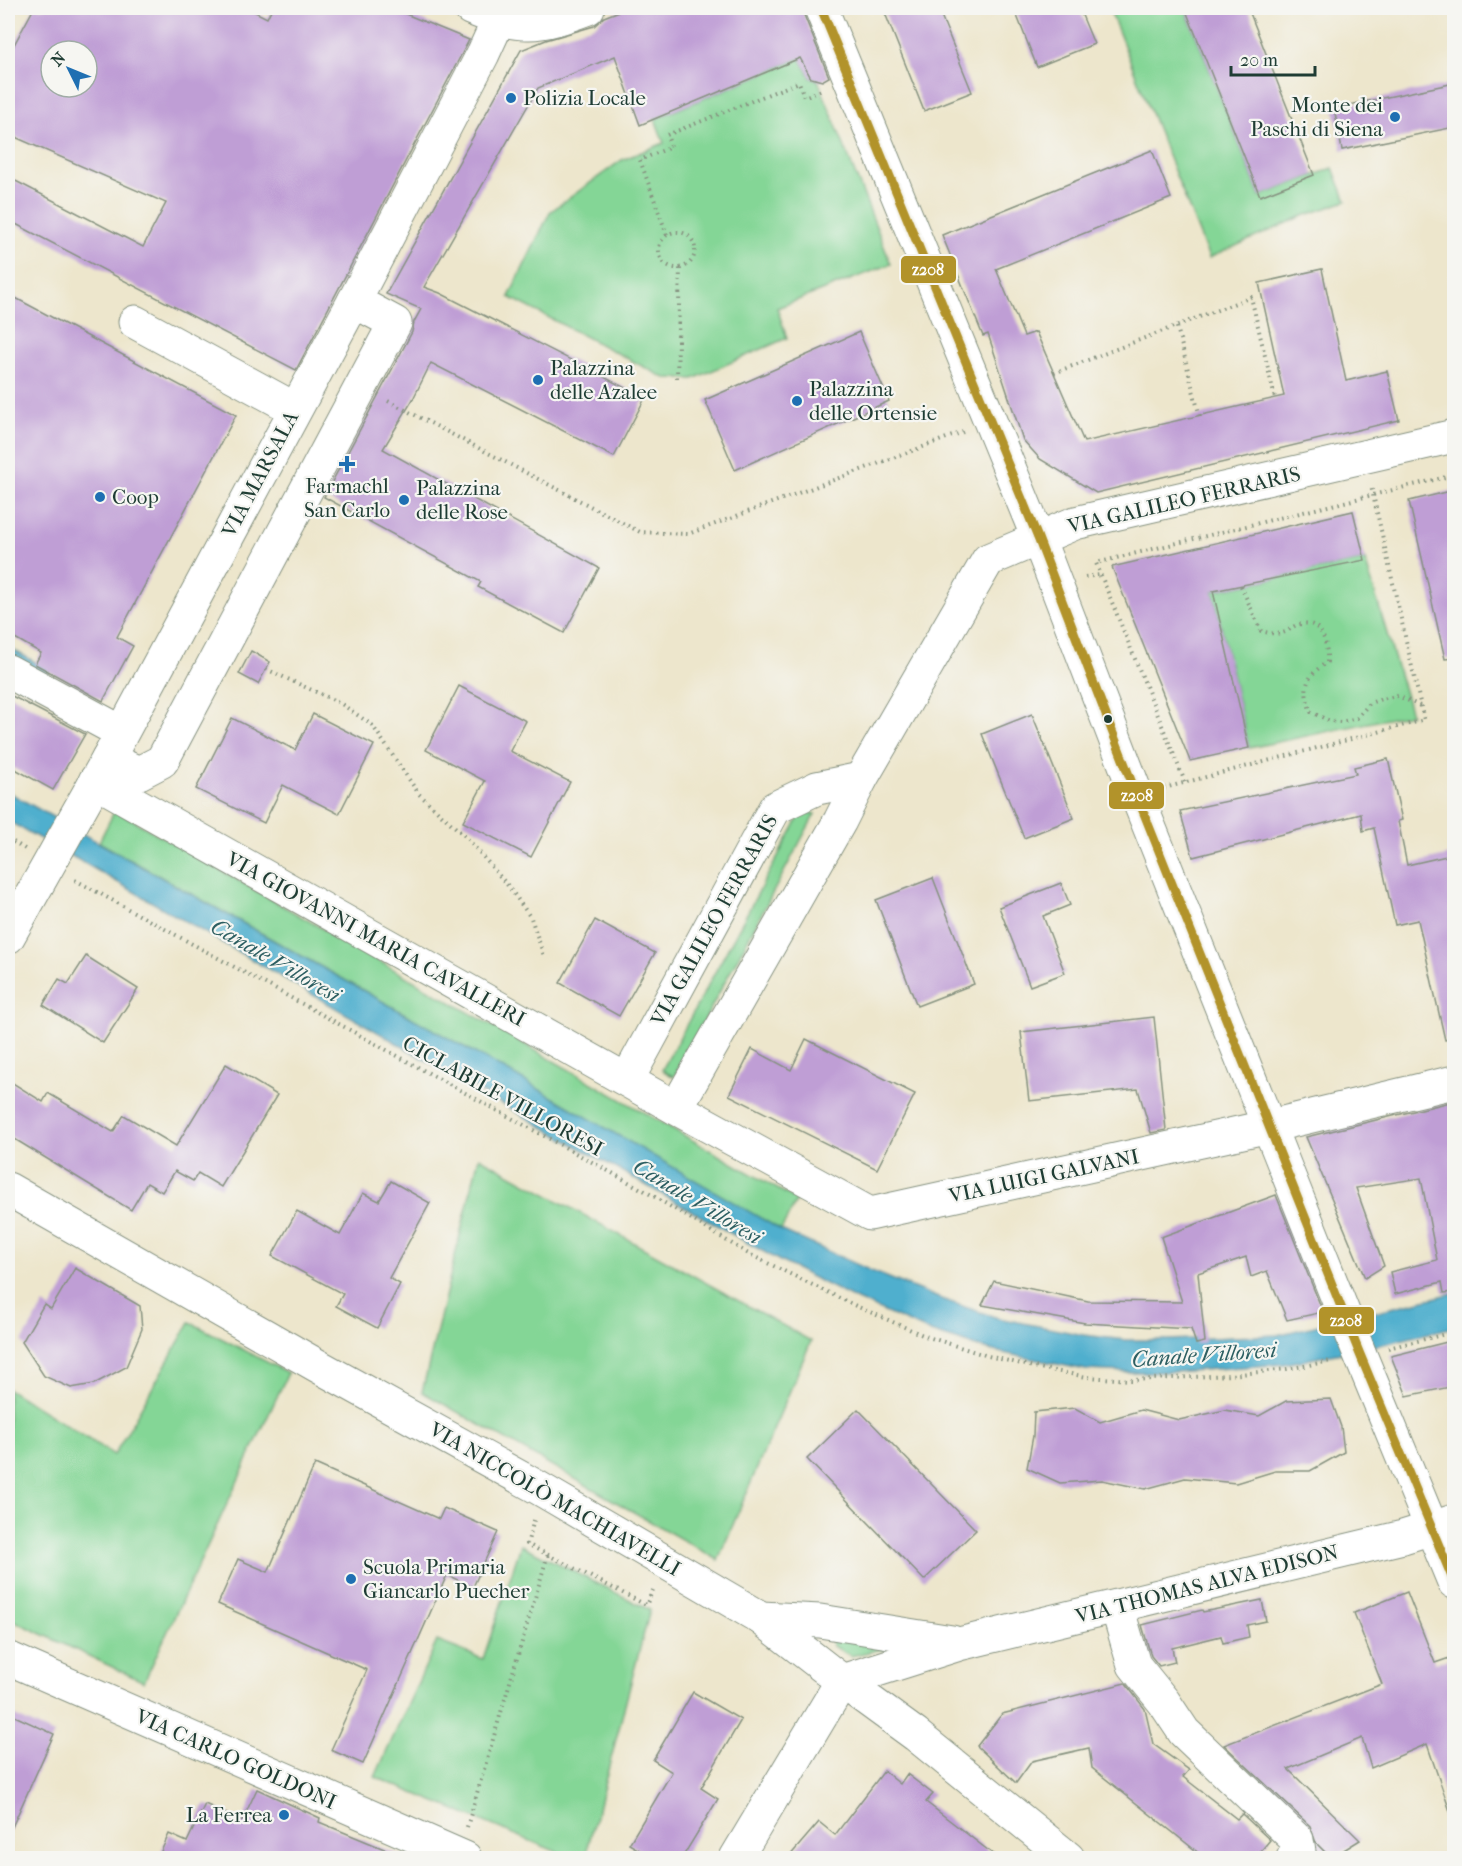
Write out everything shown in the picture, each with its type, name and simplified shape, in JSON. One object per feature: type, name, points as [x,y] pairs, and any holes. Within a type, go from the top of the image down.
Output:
[{"type":"street","points":[[491,12],[532,24],[555,20],[588,8]]},
{"type":"street","points":[[821,8],[1038,538],[1137,796],[1360,1353],[1443,1525],[1455,1582]]},
{"type":"street","name":"VIA MARSALA","points":[[8,936],[108,758],[354,301],[483,54],[491,12]]},
{"type":"street","points":[[8,670],[108,758],[139,773],[162,760],[395,323],[354,301]]},
{"type":"street","points":[[135,322],[295,409]]},
{"type":"street","name":"VIA GALILEO FERRARIS","points":[[666,1102],[840,821],[861,779],[988,560],[1038,538],[1097,518],[1455,436]]},
{"type":"street","name":"VIA GIOVANNI MARIA CAVALLERI","points":[[108,758],[666,1102]]},
{"type":"street","name":"VIA GALILEO FERRARIS","points":[[627,1080],[775,808],[817,788],[861,779]]},
{"type":"street","name":"VIA LUIGI GALVANI","points":[[666,1102],[870,1214],[1270,1126],[1455,1082]]},
{"type":"street","name":"VIA NICCOLÒ MACHIAVELLI","points":[[8,1189],[716,1590],[760,1618],[916,1735],[1068,1858]]},
{"type":"street","name":"VIA THOMAS ALVA EDISON","points":[[842,1681],[959,1644],[1443,1525]]},
{"type":"street","points":[[1117,1607],[1134,1665],[1164,1702],[1184,1732],[1297,1840],[1299,1852],[1293,1858]]},
{"type":"street","name":"VIA THOMAS ALVA EDISON","points":[[760,1618],[820,1621],[959,1644]]},
{"type":"street","name":"VIA CARLO GOLDONI","points":[[8,1658],[462,1857]]},
{"type":"street","points":[[736,1858],[842,1681]]},
{"type":"path","points":[[667,235],[639,160],[670,147],[667,135],[799,82],[804,97],[822,90]]},
{"type":"path","points":[[675,232],[683,233],[691,238],[695,246],[694,257],[689,265],[680,268],[669,267],[660,256],[659,248],[667,235],[675,232]]},
{"type":"path","points":[[677,378],[680,268]]},
{"type":"path","points":[[1054,373],[1251,297],[1275,398]]},
{"type":"path","points":[[1177,327],[1200,417]]},
{"type":"path","points":[[391,403],[640,532],[687,534],[967,431]]},
{"type":"path","points":[[1137,796],[1424,720],[1364,458]]},
{"type":"path","points":[[1185,782],[1096,563],[1455,475]]},
{"type":"path","points":[[1241,586],[1261,631],[1274,634],[1286,632],[1295,625],[1305,623],[1317,628],[1325,637],[1327,662],[1313,671],[1306,684],[1306,699],[1311,712],[1330,721],[1341,722],[1357,717],[1370,704],[1381,699],[1398,696],[1421,706]]},
{"type":"path","points":[[266,669],[340,704],[372,725],[419,794],[467,838],[520,902],[531,918],[544,956]]},
{"type":"path","name":"CICLABILE VILLORESI","points":[[8,839],[58,847],[747,1253],[856,1306],[925,1336],[988,1356],[1034,1367],[1087,1377],[1131,1380],[1231,1376],[1287,1369],[1455,1332]]},
{"type":"path","points":[[537,1487],[528,1510],[535,1516],[527,1544],[646,1605],[656,1585]]},
{"type":"path","points":[[462,1857],[548,1554]]},
{"type":"green space","points":[[1109,8],[1185,8],[1260,196],[1333,168],[1346,201],[1303,216],[1209,258]]},
{"type":"green space","points":[[800,58],[811,78],[818,80],[891,264],[777,308],[787,338],[693,379],[665,378],[509,297],[550,212],[622,160],[664,143],[655,119]]},
{"type":"green space","points":[[1365,560],[1411,714],[1249,748],[1213,591]]},
{"type":"green space","points":[[115,810],[797,1200],[781,1230],[516,1076],[99,842]]},
{"type":"green space","points":[[803,810],[815,814],[674,1077],[662,1070]]},
{"type":"green space","points":[[479,1157],[811,1341],[718,1560],[422,1392]]},
{"type":"green space","points":[[190,1322],[288,1373],[144,1682],[8,1618],[8,1389],[114,1455]]},
{"type":"green space","points":[[521,1545],[650,1610],[585,1858],[572,1858],[375,1777],[437,1641],[483,1659]]},
{"type":"green space","points":[[825,1629],[900,1645],[851,1656],[833,1646]]},
{"type":"water","points":[[8,647],[49,670],[43,681],[8,661]]},
{"type":"water","name":"Canale Villoresi","points":[[8,792],[516,1076],[781,1230],[869,1270],[941,1299],[998,1318],[1084,1335],[1126,1340],[1170,1340],[1277,1335],[1454,1293],[1454,1327],[1367,1348],[1284,1364],[1174,1372],[1086,1370],[989,1350],[930,1332],[857,1300],[780,1261],[8,821]]},
{"type":"building","points":[[34,8],[247,8],[267,18],[272,8],[391,8],[469,40],[296,370],[8,220],[8,177],[143,247],[166,203],[8,134],[8,56]]},
{"type":"building","points":[[627,8],[803,8],[829,77],[822,81],[811,78],[800,58],[640,125],[615,56],[538,88],[424,287],[440,293],[645,398],[614,457],[431,363],[412,401],[383,449],[599,568],[564,633],[478,587],[481,582],[324,497],[412,332],[421,309],[386,294],[521,50],[594,26],[604,17]]},
{"type":"building","points":[[883,8],[938,8],[972,92],[924,111]]},
{"type":"building","points":[[1014,8],[1079,8],[1094,44],[1037,67]]},
{"type":"building","points":[[1185,8],[1248,8],[1314,175],[1260,196]]},
{"type":"building","name":"Monte dei Paschi di Siena","points":[[1455,83],[1455,127],[1342,150],[1334,108]]},
{"type":"building","points":[[1152,150],[1171,198],[996,269],[1024,336],[1036,332],[1084,442],[1284,396],[1259,283],[1322,269],[1346,381],[1387,371],[1399,420],[1096,493],[1040,459],[1023,440],[988,334],[983,336],[942,235]]},
{"type":"building","name":"Coop","points":[[8,294],[236,415],[117,637],[133,646],[103,701],[35,664],[41,653],[8,634]]},
{"type":"building","name":"Palazzina delle Ortensie","points":[[859,332],[889,401],[735,470],[705,400]]},
{"type":"building","points":[[1455,490],[1455,658],[1445,659],[1409,501]]},
{"type":"building","points":[[1353,511],[1365,560],[1213,591],[1249,748],[1190,761],[1112,567]]},
{"type":"building","points":[[251,651],[270,662],[258,684],[239,674]]},
{"type":"building","points":[[459,686],[526,721],[510,751],[570,782],[531,857],[463,822],[485,781],[426,750]]},
{"type":"building","points":[[8,694],[85,734],[53,790],[8,765]]},
{"type":"building","points":[[313,714],[374,745],[339,814],[283,785],[264,823],[196,789],[232,718],[295,750]]},
{"type":"building","points":[[1032,714],[1074,818],[1024,838],[982,734]]},
{"type":"building","points":[[1388,759],[1402,820],[1398,821],[1407,865],[1455,854],[1455,1039],[1445,1040],[1418,920],[1395,925],[1374,828],[1363,831],[1361,814],[1193,857],[1180,811],[1356,774],[1354,767]]},
{"type":"building","points":[[933,878],[974,984],[917,1006],[876,900]]},
{"type":"building","points":[[1061,883],[1070,905],[1043,916],[1065,973],[1030,986],[999,907]]},
{"type":"building","points":[[595,920],[655,953],[619,1016],[560,983]]},
{"type":"building","points":[[86,956],[138,989],[103,1043],[43,1005],[59,979],[68,984]]},
{"type":"building","points":[[1154,1017],[1166,1130],[1151,1133],[1138,1089],[1029,1101],[1021,1032]]},
{"type":"building","points":[[806,1039],[915,1094],[877,1169],[729,1095],[752,1049],[791,1070]]},
{"type":"building","points":[[226,1064],[277,1095],[221,1187],[198,1173],[193,1181],[175,1171],[162,1192],[147,1183],[131,1210],[8,1135],[8,1080],[43,1102],[48,1093],[113,1132],[124,1115],[176,1146]]},
{"type":"building","points":[[1455,1101],[1455,1292],[1444,1293],[1442,1282],[1395,1294],[1390,1272],[1437,1260],[1421,1178],[1356,1188],[1384,1266],[1365,1278],[1306,1137]]},
{"type":"building","points":[[391,1181],[430,1203],[389,1278],[400,1284],[377,1328],[336,1306],[343,1294],[272,1256],[297,1211],[340,1235],[363,1193],[379,1201]]},
{"type":"building","points":[[1276,1195],[1323,1312],[1287,1320],[1267,1271],[1251,1277],[1246,1257],[1198,1273],[1205,1342],[1196,1344],[1191,1329],[1085,1323],[982,1305],[994,1281],[1088,1301],[1182,1302],[1161,1237]]},
{"type":"building","points":[[75,1268],[140,1306],[142,1329],[126,1367],[94,1384],[71,1388],[44,1376],[22,1342],[44,1304],[51,1309]]},
{"type":"building","points":[[1455,1340],[1455,1386],[1407,1396],[1391,1356]]},
{"type":"building","points":[[1331,1399],[1341,1427],[1344,1452],[1310,1471],[1275,1471],[1236,1483],[1185,1478],[1145,1489],[1102,1480],[1060,1483],[1027,1468],[1033,1436],[1034,1412],[1075,1408],[1100,1422],[1141,1410],[1179,1420],[1225,1410],[1259,1416],[1286,1401]]},
{"type":"building","points":[[858,1409],[976,1530],[924,1580],[807,1459]]},
{"type":"building","points":[[315,1464],[439,1519],[444,1508],[498,1532],[473,1587],[447,1575],[363,1764],[331,1750],[367,1670],[218,1604],[238,1559],[268,1572]]},
{"type":"building","points":[[1407,1592],[1435,1663],[1455,1656],[1455,1813],[1451,1814],[1427,1744],[1371,1768],[1362,1738],[1288,1769],[1360,1840],[1331,1858],[1316,1843],[1310,1826],[1224,1745],[1382,1684],[1354,1613]]},
{"type":"building","points":[[1262,1600],[1266,1621],[1247,1625],[1249,1637],[1223,1643],[1221,1636],[1172,1648],[1175,1662],[1159,1666],[1151,1656],[1142,1625],[1202,1610],[1203,1612]]},
{"type":"building","points":[[1125,1683],[1145,1709],[1153,1744],[1189,1770],[1183,1777],[1237,1819],[1242,1814],[1270,1840],[1255,1858],[1205,1858],[1092,1768],[1089,1748],[1032,1761],[1016,1783],[977,1746],[1002,1714]]},
{"type":"building","points":[[693,1692],[741,1720],[701,1788],[718,1799],[682,1858],[653,1858],[629,1844],[672,1772],[653,1760]]},
{"type":"building","points":[[8,1713],[54,1734],[8,1836]]},
{"type":"building","points":[[884,1771],[900,1784],[907,1774],[933,1794],[926,1802],[998,1858],[788,1858],[819,1822],[835,1835]]},
{"type":"building","points":[[257,1789],[320,1818],[319,1822],[406,1858],[158,1858],[169,1834],[187,1842],[205,1804],[242,1821]]},
{"type":"transit line","name":"z208","points":[[821,8],[1038,538],[1137,796],[1359,1352],[1454,1582]]},
{"type":"place","name":"Polizia Locale","points":[[511,98]]},
{"type":"place","name":"Monte dei Paschi di Siena","points":[[1395,117]]},
{"type":"place","name":"Palazzina delle Azalee","points":[[538,380]]},
{"type":"place","name":"Palazzina delle Ortensie","points":[[797,401]]},
{"type":"place","name":"Farmachl San Carlo","points":[[347,464]]},
{"type":"place","name":"Coop","points":[[100,497]]},
{"type":"place","name":"Palazzina delle Rose","points":[[404,500]]},
{"type":"place","name":"Scuola Primaria Giancarlo Puecher","points":[[351,1579]]},
{"type":"place","name":"La Ferrea","points":[[284,1815]]}]
